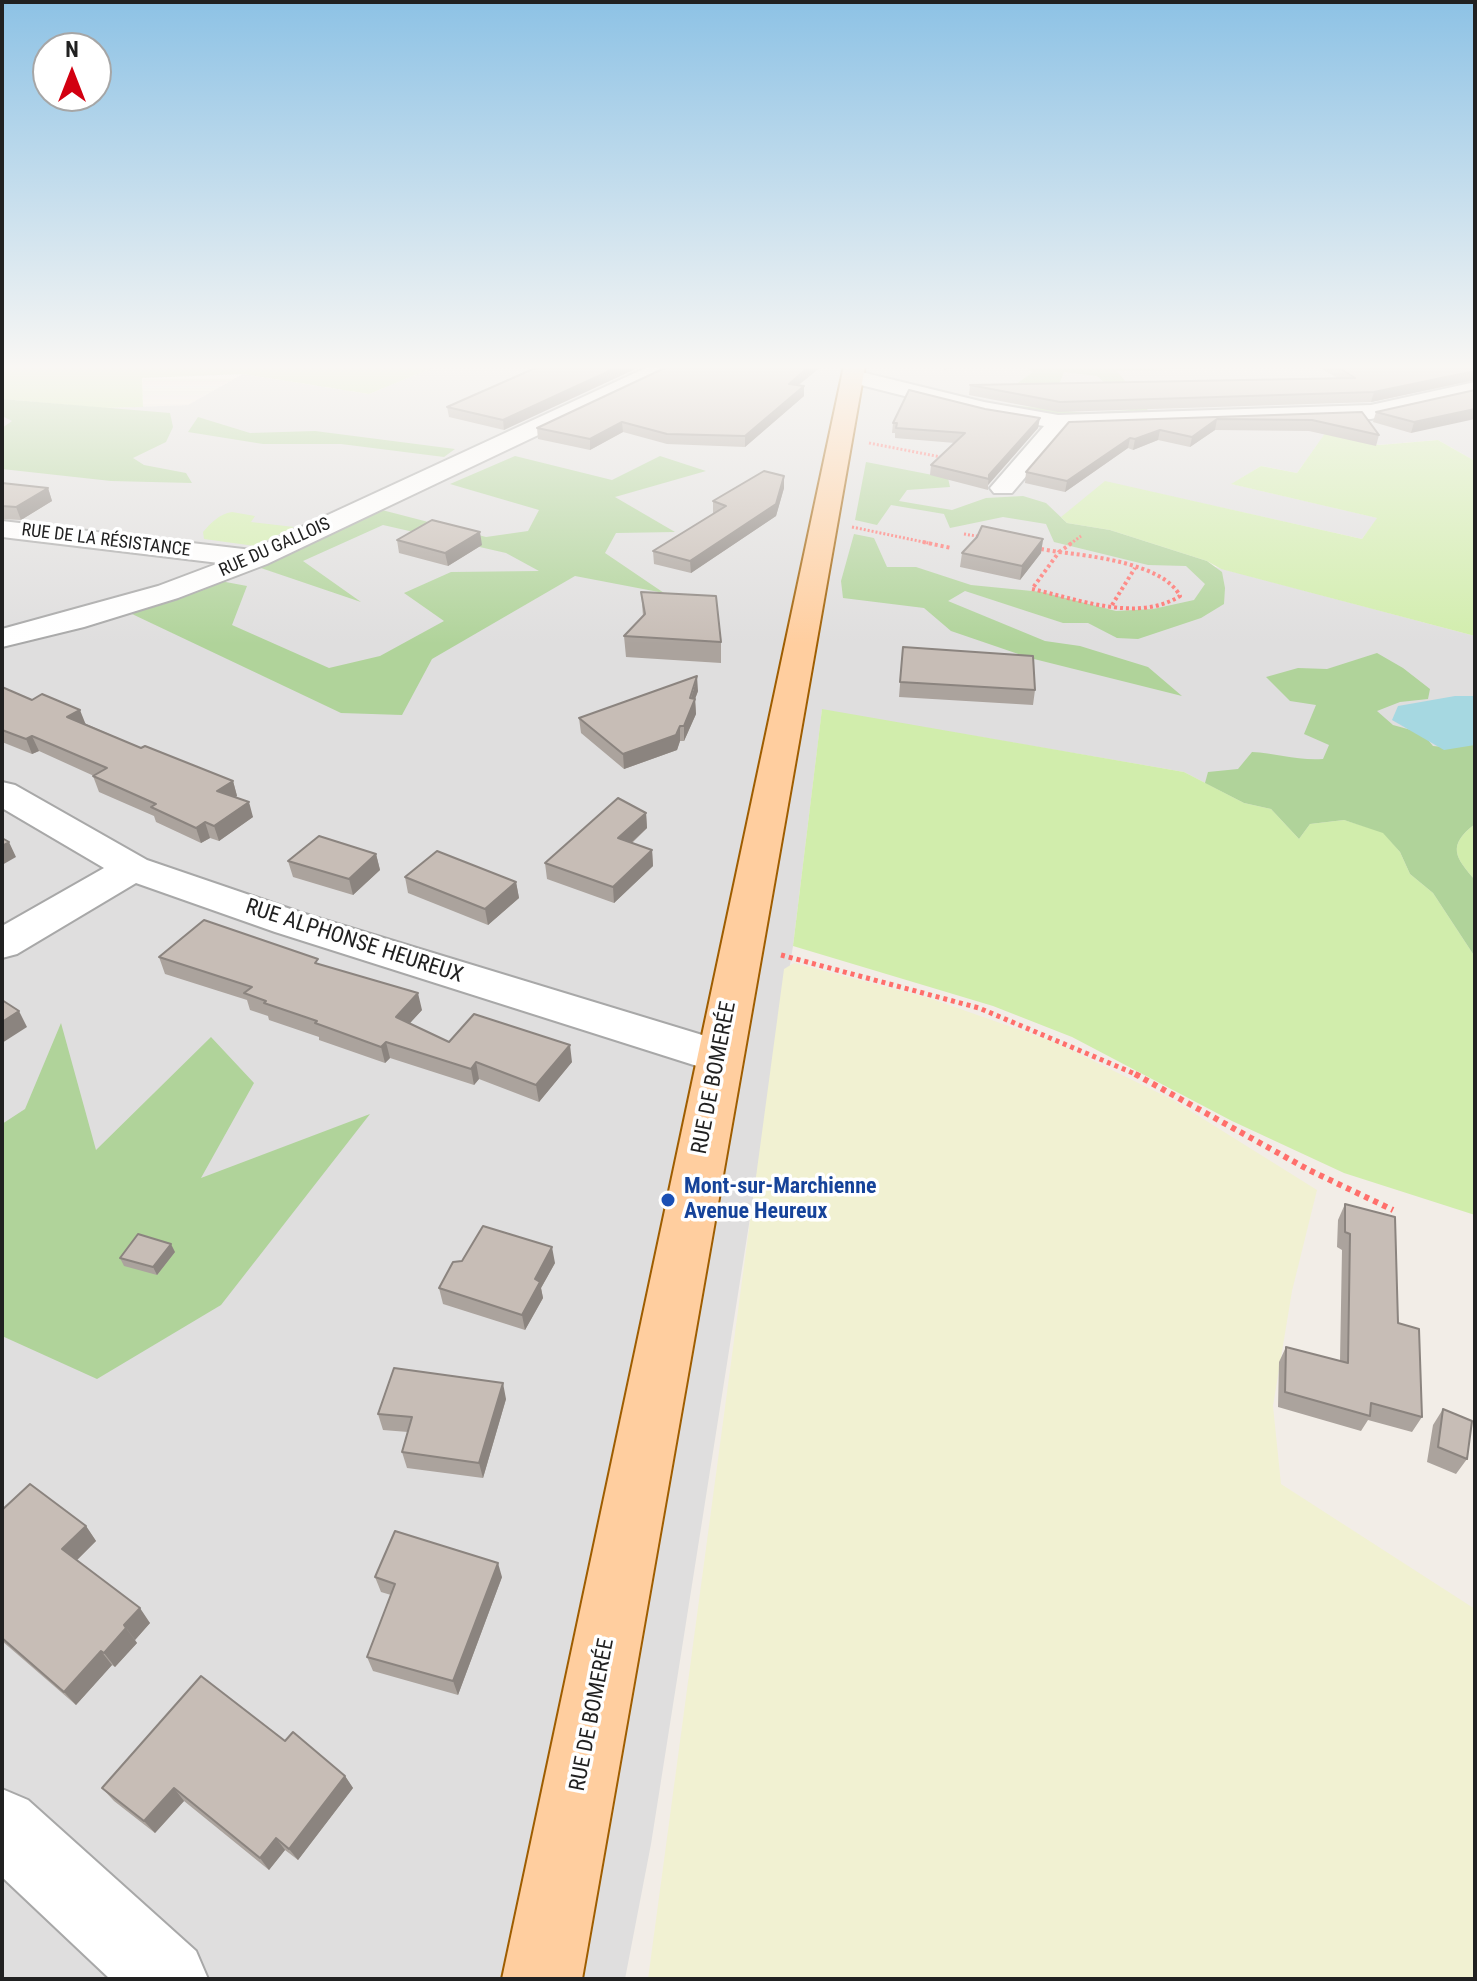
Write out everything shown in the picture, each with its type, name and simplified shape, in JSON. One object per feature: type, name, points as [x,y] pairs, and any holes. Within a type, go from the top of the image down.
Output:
[{"type":"main road","name":"RUE DE BOMERÉE","points":[[542,1979],[837,458]]},
{"type":"street","name":"RUE DU GALLOIS","points":[[2,638],[73,621],[168,592],[257,558],[470,458]]},
{"type":"street","points":[[1003,488],[1027,458]]},
{"type":"street","name":"RUE DE LA RÉSISTANCE","points":[[2,529],[257,558]]},
{"type":"street","name":"RUE ALPHONSE HEUREUX","points":[[2,793],[133,868],[290,923],[719,1057]]},
{"type":"street","points":[[2,944],[133,868]]},
{"type":"street","points":[[2,1826],[168,1979]]},
{"type":"path","points":[[947,458],[955,460]]},
{"type":"path","points":[[823,527],[856,527],[951,548]]},
{"type":"path","points":[[964,534],[991,539]]},
{"type":"path","points":[[1032,547],[1059,552],[1135,568],[1174,582],[1180,596],[1174,602],[1150,608],[1112,605],[1032,589],[1059,552],[1081,536]]},
{"type":"path","points":[[1112,605],[1135,568]]},
{"type":"path","points":[[740,950],[790,956],[857,973],[979,1008],[1058,1039],[1142,1077],[1309,1170],[1393,1210]]},
{"type":"shaded area","points":[[2,458],[1308,458],[1297,473],[1261,466],[1232,484],[1378,518],[1362,539],[1106,482],[1054,524],[1475,636],[1475,767],[1205,783],[1184,772],[822,710],[793,946],[651,1844],[625,1979],[2,1979]]},
{"type":"green space","points":[[2,458],[134,458],[144,465],[186,473],[192,483],[111,481],[2,469]]},
{"type":"green space","points":[[509,458],[525,458],[612,480],[655,458],[668,458],[706,471],[615,497],[675,532],[616,533],[605,553],[664,593],[575,576],[432,659],[402,715],[341,713],[132,614],[215,580],[247,586],[232,625],[329,668],[380,656],[444,621],[404,593],[451,572],[539,571],[506,553],[383,525],[303,561],[361,602],[255,566],[382,510],[486,537],[528,531],[539,510],[450,484]]},
{"type":"green space","points":[[1307,458],[1471,458],[1475,461],[1475,636],[1221,569],[1207,561],[1110,530],[1067,523],[1061,517],[1105,481],[1362,539],[1377,518],[1231,484],[1261,466],[1297,473]]},
{"type":"green space","points":[[866,462],[948,478],[950,487],[907,490],[899,501],[952,510],[986,498],[1023,496],[1046,503],[1067,523],[1110,530],[1207,561],[1222,572],[1224,604],[1201,618],[1138,639],[1117,638],[1088,623],[1063,623],[965,591],[948,601],[1045,641],[1080,646],[1148,667],[1182,696],[1030,658],[951,631],[924,608],[843,598],[841,581],[854,534],[874,538],[887,567],[916,567],[971,585],[1042,592],[1116,611],[1153,609],[1194,600],[1205,584],[1186,566],[1148,565],[1054,542],[1046,524],[1003,517],[950,528],[944,514],[891,505],[877,525],[855,520]]},
{"type":"green space","points":[[232,512],[255,516],[251,522],[294,527],[255,546],[204,539],[203,532],[212,522]]},
{"type":"green space","points":[[1377,653],[1430,689],[1428,699],[1400,702],[1377,711],[1393,725],[1422,733],[1433,746],[1455,748],[1475,740],[1475,824],[1460,839],[1457,852],[1475,880],[1475,957],[1433,893],[1410,874],[1400,852],[1383,833],[1344,820],[1310,824],[1299,839],[1271,809],[1244,803],[1205,783],[1208,772],[1238,769],[1252,752],[1323,759],[1329,745],[1304,734],[1316,705],[1290,701],[1266,677],[1298,668],[1327,669]]},
{"type":"green space","points":[[822,709],[1184,772],[1244,803],[1271,809],[1299,839],[1310,824],[1344,820],[1383,832],[1400,852],[1410,874],[1433,893],[1475,957],[1475,1215],[1344,1173],[1232,1121],[1072,1037],[993,1006],[793,946]]},
{"type":"green space","points":[[1475,824],[1475,880],[1459,858],[1457,846]]},
{"type":"green space","points":[[794,963],[929,998],[1057,1043],[1173,1100],[1317,1190],[1292,1291],[1273,1406],[1281,1484],[1475,1609],[1475,1979],[648,1979],[784,969]]},
{"type":"green space","points":[[61,1023],[96,1150],[211,1037],[254,1083],[201,1178],[370,1114],[221,1305],[97,1379],[2,1336],[2,1124],[25,1109]]},
{"type":"water","points":[[1455,696],[1475,696],[1475,745],[1444,750],[1392,720],[1398,706]]},
{"type":"building","points":[[938,458],[1004,458],[989,479],[931,465]]},
{"type":"building","points":[[1038,458],[1100,458],[1067,481],[1026,472]]},
{"type":"building","points":[[764,471],[784,476],[776,504],[690,561],[653,551],[726,506],[713,501]]},
{"type":"building","points":[[2,483],[48,488],[16,507],[2,506]]},
{"type":"building","points":[[432,520],[480,532],[445,553],[397,540]]},
{"type":"building","points":[[982,526],[1043,539],[1022,566],[962,553],[977,537]]},
{"type":"building","points":[[641,592],[716,596],[721,642],[624,636],[645,614]]},
{"type":"building","points":[[903,647],[1033,656],[1035,690],[900,682]]},
{"type":"building","points":[[697,676],[690,698],[695,699],[684,726],[680,726],[676,735],[623,754],[579,718]]},
{"type":"building","points":[[2,687],[32,700],[42,694],[80,710],[67,717],[233,781],[217,791],[249,802],[214,826],[205,822],[196,828],[151,807],[156,804],[93,776],[107,768],[32,736],[26,739],[2,730]]},
{"type":"building","points":[[618,798],[646,813],[618,838],[652,850],[613,887],[545,863]]},
{"type":"building","points":[[319,836],[376,854],[349,879],[288,861]]},
{"type":"building","points":[[437,851],[516,882],[485,909],[405,877]]},
{"type":"building","points":[[204,920],[318,959],[315,963],[418,993],[396,1017],[449,1042],[474,1014],[570,1045],[536,1085],[476,1062],[471,1069],[386,1042],[381,1047],[244,993],[252,987],[159,957]]},
{"type":"building","points":[[2,1000],[19,1011],[2,1022]]},
{"type":"building","points":[[1345,1204],[1395,1217],[1398,1323],[1419,1329],[1422,1417],[1371,1403],[1370,1416],[1285,1392],[1286,1347],[1348,1363],[1350,1234],[1345,1232]]},
{"type":"building","points":[[483,1226],[552,1247],[535,1279],[540,1282],[522,1315],[439,1288],[453,1262],[462,1261]]},
{"type":"building","points":[[138,1234],[171,1244],[153,1267],[120,1258]]},
{"type":"building","points":[[394,1368],[503,1383],[479,1463],[402,1452],[412,1417],[378,1414]]},
{"type":"building","points":[[1443,1409],[1472,1421],[1467,1459],[1438,1447]]},
{"type":"building","points":[[30,1484],[86,1526],[62,1549],[140,1608],[104,1653],[101,1651],[64,1692],[2,1638],[2,1510]]},
{"type":"building","points":[[395,1531],[498,1563],[453,1681],[367,1657],[395,1584],[375,1577]]},
{"type":"building","points":[[201,1676],[285,1741],[293,1732],[345,1776],[289,1849],[276,1838],[260,1858],[174,1788],[144,1821],[102,1788]]},
{"type":"place","name":"Mont-sur-Marchienne Avenue Heureux","points":[[668,1200]]}]
